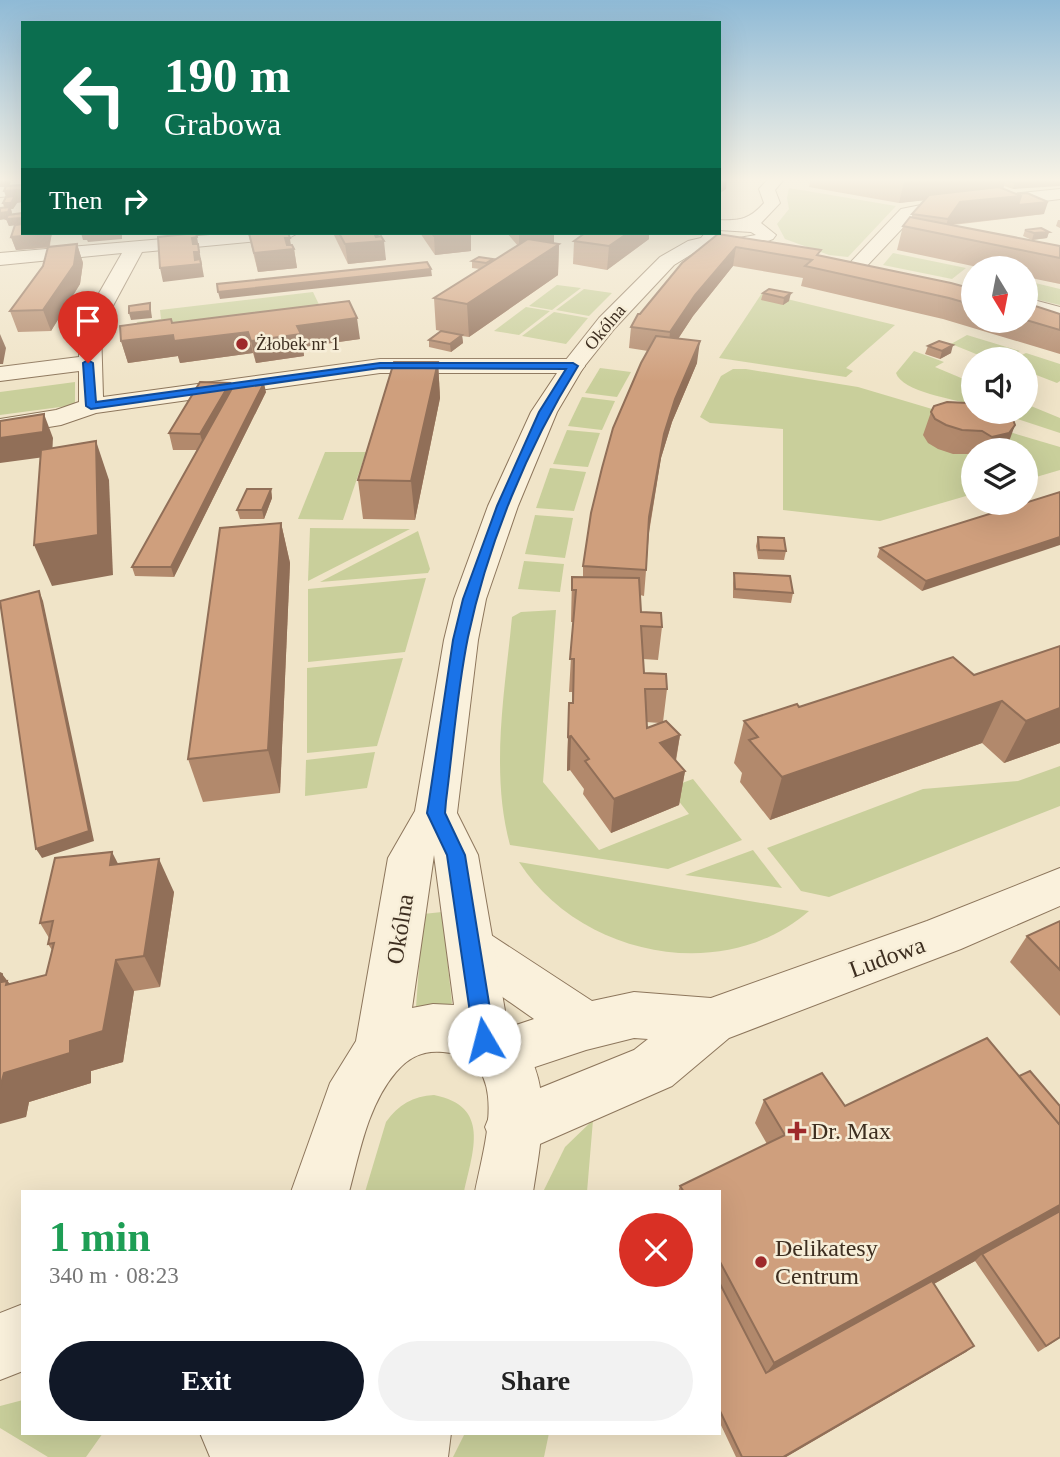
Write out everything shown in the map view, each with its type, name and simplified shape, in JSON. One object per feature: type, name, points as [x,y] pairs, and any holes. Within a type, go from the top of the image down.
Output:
[{"type":"street","points":[[0,259],[146,246]]},
{"type":"street","name":"Okólna","points":[[380,1051],[411,858],[436,813],[461,640],[470,599],[508,494],[544,412],[573,366],[625,302],[667,261],[692,246]]},
{"type":"street","points":[[774,246],[782,249]]},
{"type":"street","points":[[856,266],[875,246]]},
{"type":"street","points":[[91,406],[88,363],[90,328],[135,247]]},
{"type":"street","points":[[833,262],[876,270]]},
{"type":"street","points":[[1038,307],[1060,313]]},
{"type":"street","points":[[0,374],[88,363]]},
{"type":"street","points":[[0,427],[61,417],[91,406],[380,366],[573,366]]},
{"type":"street","points":[[436,813],[456,855],[471,948],[492,1047],[513,1079],[517,1098],[504,1190]]},
{"type":"street","name":"Ludowa","points":[[513,1127],[653,1068],[711,1021],[944,935],[1060,886]]},
{"type":"street","points":[[471,948],[586,1026]]},
{"type":"street","name":"Ludowa","points":[[492,1047],[634,1015],[711,1021]]},
{"type":"street","points":[[317,1185],[358,1085],[380,1051],[406,1034],[424,1028],[459,1029],[492,1047]]},
{"type":"street","points":[[235,1435],[248,1457]]},
{"type":"street","points":[[290,1457],[292,1435]]},
{"type":"street","points":[[356,1435],[378,1435]]},
{"type":"street","points":[[413,1457],[417,1435]]},
{"type":"green space","points":[[804,246],[858,246],[848,257],[829,255]]},
{"type":"green space","points":[[893,253],[961,267],[961,272],[952,279],[883,265]]},
{"type":"green space","points":[[1038,284],[1060,289],[1060,305],[1038,300]]},
{"type":"green space","points":[[557,285],[581,288],[552,310],[529,306]]},
{"type":"green space","points":[[584,289],[612,293],[589,316],[556,310]]},
{"type":"green space","points":[[313,292],[323,313],[138,335],[137,322],[161,319],[160,310]]},
{"type":"green space","points":[[762,293],[895,325],[846,368],[853,371],[846,377],[719,358]]},
{"type":"green space","points":[[526,307],[550,311],[519,335],[494,331]]},
{"type":"green space","points":[[554,312],[588,318],[566,344],[522,336]]},
{"type":"green space","points":[[967,335],[1007,347],[961,348],[951,344]]},
{"type":"green space","points":[[914,351],[944,362],[935,367],[961,378],[961,402],[918,390],[900,380],[896,373]]},
{"type":"green space","points":[[1038,357],[1060,364],[1060,381],[1057,383],[1038,376]]},
{"type":"green space","points":[[600,368],[631,372],[617,397],[585,393]]},
{"type":"green space","points":[[733,369],[746,369],[858,387],[961,418],[961,424],[983,424],[1030,438],[961,438],[961,497],[880,521],[783,510],[783,429],[710,423],[700,417],[721,376]]},
{"type":"green space","points":[[75,382],[75,405],[0,415],[0,392]]},
{"type":"green space","points":[[582,397],[615,401],[602,430],[568,426]]},
{"type":"green space","points":[[1038,409],[1060,418],[1060,433],[1033,424],[1038,424]]},
{"type":"green space","points":[[567,430],[600,433],[588,467],[553,464]]},
{"type":"green space","points":[[1038,440],[1060,447],[1060,470],[1038,476]]},
{"type":"green space","points":[[325,452],[366,452],[343,520],[298,519]]},
{"type":"green space","points":[[550,468],[586,472],[574,511],[536,508]]},
{"type":"green space","points":[[535,515],[573,518],[565,558],[525,554]]},
{"type":"green space","points":[[310,528],[410,529],[308,581]]},
{"type":"green space","points":[[418,531],[430,569],[428,573],[320,582]]},
{"type":"green space","points":[[524,561],[564,564],[560,592],[518,589]]},
{"type":"green space","points":[[426,578],[405,652],[308,662],[308,589]]},
{"type":"green space","points":[[556,610],[543,782],[599,850],[689,814],[662,780],[682,783],[693,779],[742,840],[668,869],[510,845],[504,817],[500,760],[512,617],[521,612]]},
{"type":"green space","points":[[403,658],[377,746],[307,753],[307,668]]},
{"type":"green space","points":[[375,752],[367,788],[305,796],[306,760]]},
{"type":"green space","points":[[1060,766],[1060,806],[829,897],[801,891],[767,848],[923,789],[1018,781]]},
{"type":"green space","points":[[753,850],[782,888],[685,875]]},
{"type":"green space","points":[[519,862],[809,911],[774,934],[736,948],[695,953],[654,950],[614,939],[578,920],[545,894]]},
{"type":"green space","points":[[442,912],[452,1003],[448,1008],[416,1007],[423,914]]},
{"type":"green space","points":[[434,1095],[452,1101],[464,1109],[471,1120],[473,1146],[464,1190],[366,1190],[386,1122],[407,1102]]},
{"type":"green space","points":[[593,1120],[587,1190],[544,1190],[565,1147]]},
{"type":"green space","points":[[21,1401],[21,1435],[102,1435],[86,1457],[48,1457],[0,1428],[0,1406]]},
{"type":"green space","points":[[464,1435],[549,1435],[544,1457],[453,1457]]},
{"type":"building","points":[[77,246],[74,265],[43,310],[10,311],[43,266],[48,247]]},
{"type":"building","points":[[159,246],[198,246],[199,252],[194,252],[195,260],[200,259],[201,264],[160,268]]},
{"type":"building","points":[[252,246],[292,246],[294,249],[254,253]]},
{"type":"building","points":[[517,246],[556,246],[467,304],[434,298]]},
{"type":"building","points":[[703,246],[795,246],[821,250],[817,255],[961,286],[961,302],[805,266],[812,260],[736,247],[695,295],[670,332],[631,327],[682,263]]},
{"type":"building","points":[[1001,246],[1060,246],[1060,258]]},
{"type":"building","points":[[479,257],[493,259],[486,263],[472,261]]},
{"type":"building","points":[[427,262],[431,269],[218,292],[217,284]]},
{"type":"building","points":[[769,289],[791,293],[784,298],[763,293]]},
{"type":"building","points":[[349,301],[357,318],[297,326],[301,334],[251,341],[248,332],[174,341],[173,335],[121,341],[120,326],[171,319],[172,323]]},
{"type":"building","points":[[150,303],[150,311],[129,313],[129,306]]},
{"type":"building","points":[[1038,307],[1060,314],[1060,330],[1038,324]]},
{"type":"building","points":[[441,331],[462,335],[450,344],[429,340]]},
{"type":"building","points":[[656,336],[700,341],[675,399],[664,434],[649,517],[646,570],[583,566],[591,513],[613,428],[641,363]]},
{"type":"building","points":[[939,341],[953,345],[942,351],[928,346]]},
{"type":"building","points":[[394,362],[438,362],[411,481],[358,480]]},
{"type":"building","points":[[200,382],[230,383],[200,434],[169,433]]},
{"type":"building","points":[[235,383],[264,383],[171,567],[132,567]]},
{"type":"building","points":[[947,402],[961,403],[961,424],[1015,425],[1009,433],[992,437],[982,431],[962,430],[935,419],[931,412],[934,406]]},
{"type":"building","points":[[44,414],[43,432],[0,438],[0,421]]},
{"type":"building","points":[[96,441],[98,535],[34,545],[41,450]]},
{"type":"building","points":[[247,489],[271,489],[262,510],[237,510]]},
{"type":"building","points":[[1060,492],[1060,537],[926,581],[880,548],[986,515],[1038,515],[1038,499]]},
{"type":"building","points":[[281,523],[268,750],[188,759],[220,528]]},
{"type":"building","points":[[758,537],[784,538],[786,551],[759,550]]},
{"type":"building","points":[[734,573],[790,576],[793,593],[735,589]]},
{"type":"building","points":[[572,577],[639,578],[641,612],[661,613],[662,627],[641,626],[644,673],[666,674],[667,689],[645,689],[647,728],[666,721],[680,735],[660,743],[685,771],[614,799],[585,761],[589,759],[571,736],[568,737],[569,703],[573,703],[574,659],[570,659],[576,590],[572,590]]},
{"type":"building","points":[[39,591],[89,831],[36,849],[0,601]]},
{"type":"building","points":[[1060,646],[1060,708],[1026,721],[1002,701],[782,777],[749,740],[758,737],[744,721],[797,704],[799,707],[953,657],[974,675]]},
{"type":"building","points":[[112,852],[110,865],[159,859],[144,956],[116,960],[103,1031],[70,1041],[70,1053],[4,1073],[0,1088],[0,973],[1,982],[7,981],[6,985],[46,975],[54,943],[48,944],[53,921],[40,923],[55,858]]},
{"type":"building","points":[[1060,921],[1060,970],[1027,936]]},
{"type":"building","points":[[987,1038],[1060,1125],[1060,1205],[774,1363],[721,1264],[721,1190],[683,1190],[680,1186],[785,1135],[764,1100],[822,1073],[845,1106]]},
{"type":"building","points":[[1030,1071],[1060,1106],[1060,1125],[1019,1076]]},
{"type":"building","points":[[1060,1211],[1060,1337],[1046,1346],[982,1254]]},
{"type":"building","points":[[932,1281],[974,1346],[783,1457],[742,1457],[721,1413],[721,1286],[766,1373]]},
{"type":"place","name":"Żłobek nr 1","points":[[242,344]]},
{"type":"place","name":"Dr. Max","points":[[797,1131]]},
{"type":"place","name":"Delikatesy Centrum","points":[[761,1262]]},
{"type":"route","points":[[88,363],[91,406],[380,366],[573,366],[544,412],[503,506],[470,599],[461,640],[436,813],[456,855],[484,1040]]}]
